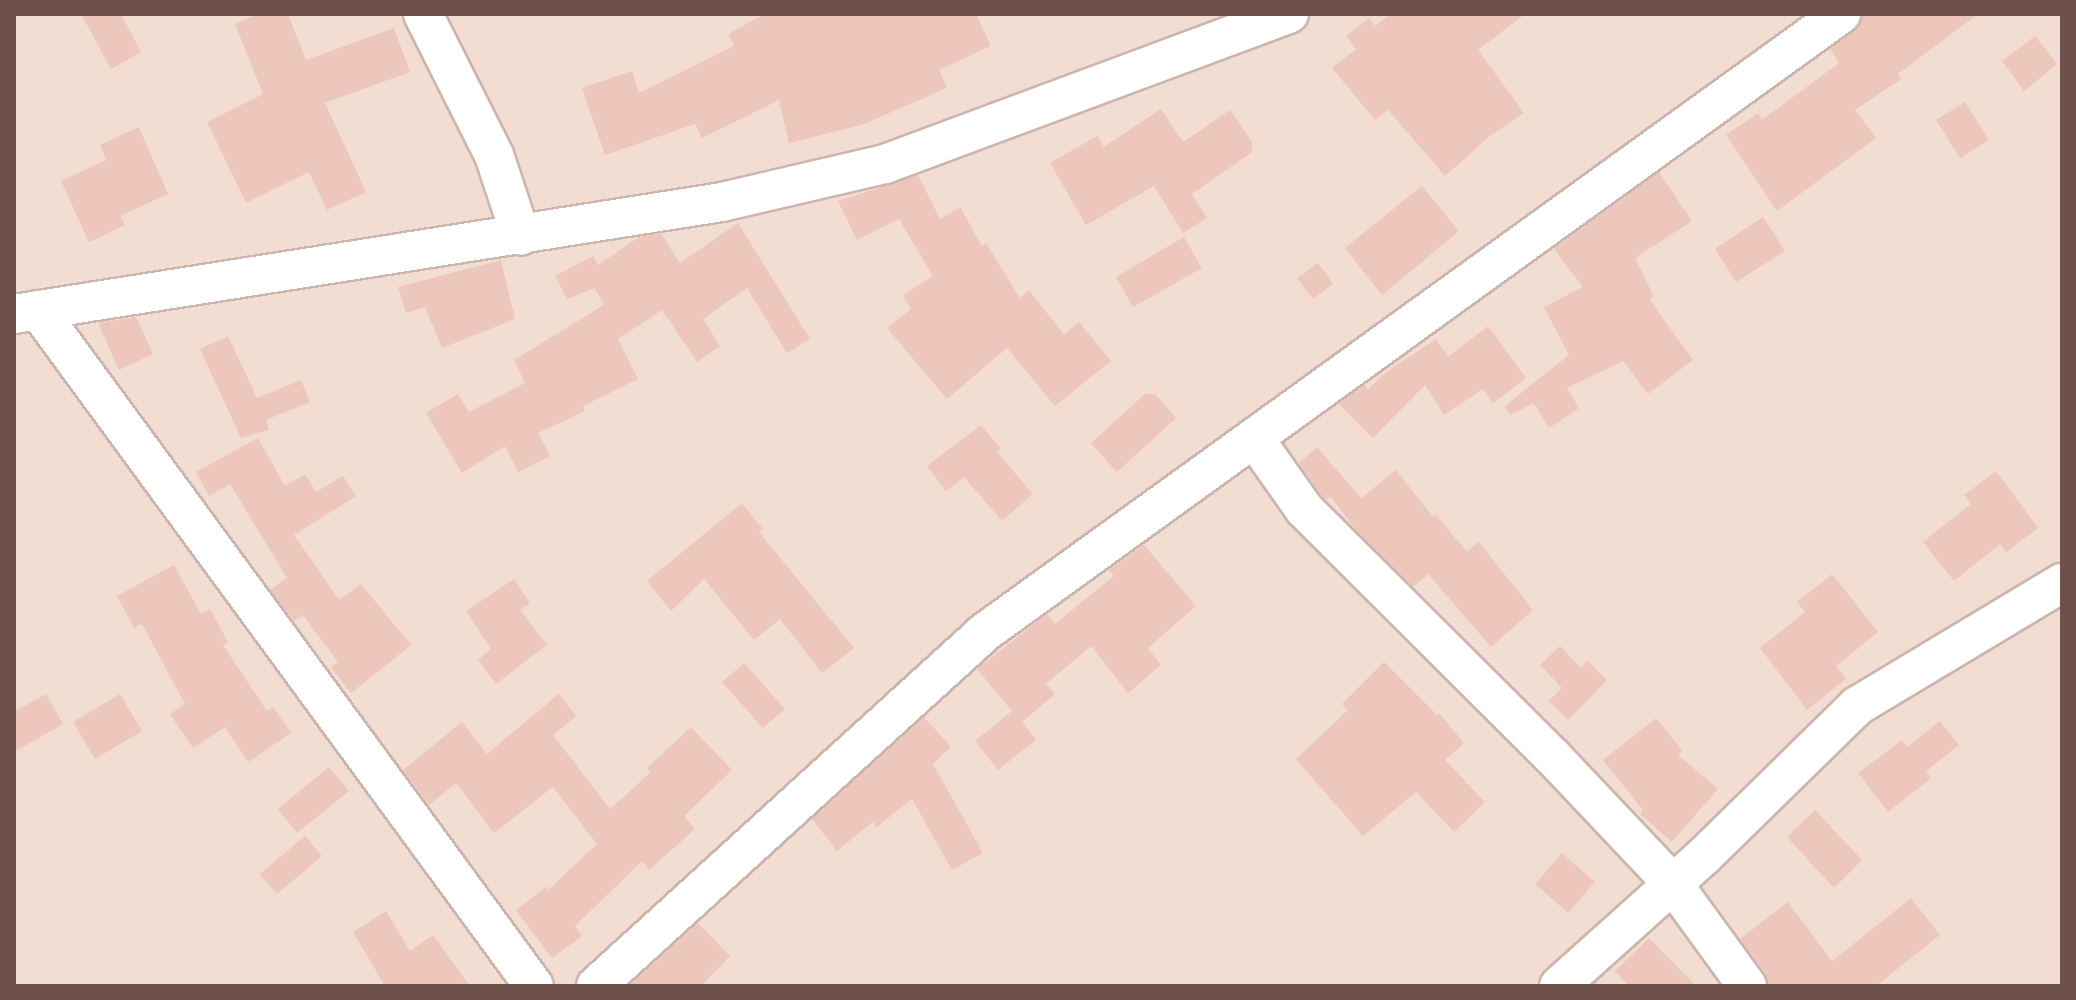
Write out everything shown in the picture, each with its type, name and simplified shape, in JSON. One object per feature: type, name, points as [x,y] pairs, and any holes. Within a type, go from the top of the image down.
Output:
[{"type":"street","points":[[423,14],[494,155],[521,236]]},
{"type":"street","points":[[534,986],[26,312],[722,202],[885,164],[1238,22],[1289,14]]},
{"type":"street","points":[[596,986],[985,632],[1841,14]]},
{"type":"street","points":[[1254,438],[1304,509],[1553,757],[1673,884],[1747,986]]},
{"type":"street","points":[[1559,986],[1673,884],[1857,706],[2062,583]]},
{"type":"shaded area","points":[[14,14],[2062,14],[2062,986],[14,986]]},
{"type":"building","points":[[81,14],[121,14],[141,52],[111,69]]},
{"type":"building","points":[[259,14],[288,14],[306,60],[394,28],[410,72],[325,103],[366,192],[327,210],[309,172],[246,203],[207,122],[263,94],[235,24]]},
{"type":"building","points":[[765,14],[976,14],[991,46],[939,70],[947,88],[864,124],[789,143],[779,100],[702,138],[695,124],[605,155],[582,88],[632,71],[639,93],[734,46],[728,34]]},
{"type":"building","points":[[1390,14],[1525,14],[1478,50],[1524,113],[1490,136],[1445,176],[1388,110],[1375,120],[1332,68],[1356,49],[1346,36],[1369,18],[1375,26]]},
{"type":"building","points":[[1863,14],[1978,14],[1898,74],[1901,79],[1855,110],[1876,138],[1777,211],[1726,135],[1758,113],[1762,120],[1839,63],[1830,49],[1854,31]]},
{"type":"building","points":[[2035,36],[2057,64],[2024,91],[2002,61]]},
{"type":"building","points":[[1965,102],[1989,140],[1960,158],[1936,120]]},
{"type":"building","points":[[1161,109],[1183,142],[1230,110],[1252,142],[1252,152],[1192,194],[1207,218],[1183,233],[1154,186],[1086,225],[1050,163],[1097,136],[1104,147]]},
{"type":"building","points":[[139,127],[168,194],[120,216],[125,225],[89,242],[61,181],[106,160],[100,145]]},
{"type":"building","points":[[1659,172],[1692,221],[1635,258],[1654,297],[1649,299],[1693,360],[1648,394],[1623,361],[1567,388],[1579,408],[1549,428],[1534,403],[1510,415],[1505,406],[1569,355],[1544,307],[1583,287],[1554,249]]},
{"type":"building","points":[[918,175],[940,219],[960,207],[982,246],[986,243],[1020,298],[1029,290],[1064,335],[1079,322],[1111,361],[1055,406],[1007,348],[947,399],[887,328],[911,309],[903,295],[933,276],[899,219],[857,240],[838,201]]},
{"type":"building","points":[[1422,186],[1459,231],[1382,295],[1345,248]]},
{"type":"building","points":[[1763,217],[1785,251],[1736,282],[1715,249]]},
{"type":"building","points":[[738,223],[810,339],[787,353],[747,288],[703,319],[720,346],[697,362],[662,310],[618,339],[638,379],[583,406],[585,411],[538,433],[550,456],[518,472],[505,446],[462,473],[426,413],[458,394],[469,412],[525,383],[514,360],[604,305],[595,288],[567,299],[555,276],[593,256],[598,265],[639,237],[661,234],[680,263]]},
{"type":"building","points":[[1184,237],[1202,268],[1133,307],[1116,277]]},
{"type":"building","points":[[501,260],[515,319],[442,348],[425,307],[406,313],[398,287]]},
{"type":"building","points":[[1318,263],[1333,284],[1313,299],[1297,278]]},
{"type":"building","points":[[136,317],[153,354],[119,370],[98,323]]},
{"type":"building","points":[[1488,326],[1526,378],[1493,403],[1483,389],[1444,415],[1425,385],[1373,438],[1339,404],[1364,385],[1368,389],[1389,370],[1436,339],[1448,357]]},
{"type":"building","points":[[228,336],[257,398],[301,380],[310,402],[266,420],[269,430],[241,438],[200,349]]},
{"type":"building","points":[[1145,394],[1155,394],[1176,418],[1117,472],[1091,443]]},
{"type":"building","points":[[981,425],[1001,449],[997,452],[1033,494],[1002,521],[964,477],[946,491],[927,466]]},
{"type":"building","points":[[258,438],[285,486],[305,474],[316,492],[343,476],[356,496],[294,535],[339,600],[361,584],[411,645],[351,693],[331,667],[338,662],[303,615],[294,621],[270,590],[287,578],[230,484],[209,496],[196,472]]},
{"type":"building","points":[[1317,447],[1361,498],[1396,470],[1433,517],[1436,515],[1467,552],[1479,542],[1533,610],[1491,647],[1428,574],[1413,587],[1357,531],[1330,496],[1326,500],[1321,495],[1299,463]]},
{"type":"building","points":[[1996,471],[2038,528],[2006,552],[2000,544],[1954,581],[1923,542],[1971,504],[1964,495]]},
{"type":"building","points":[[742,503],[763,529],[759,532],[854,648],[822,673],[780,619],[754,640],[704,579],[671,611],[647,581]]},
{"type":"building","points":[[1144,545],[1196,606],[1148,648],[1161,665],[1128,693],[1091,646],[1046,684],[1055,694],[1022,722],[1036,740],[998,770],[975,741],[1012,711],[977,669],[1047,614],[1055,624],[1114,576],[1109,570]]},
{"type":"building","points":[[174,565],[201,614],[210,609],[228,642],[223,645],[267,711],[273,707],[291,733],[248,762],[225,727],[193,748],[170,714],[185,704],[142,624],[134,628],[117,596]]},
{"type":"building","points":[[1832,574],[1878,632],[1836,666],[1846,679],[1807,710],[1760,648],[1805,612],[1797,602]]},
{"type":"building","points":[[514,579],[530,603],[520,610],[547,645],[496,684],[478,660],[491,649],[466,611]]},
{"type":"building","points":[[1560,646],[1581,668],[1587,661],[1607,680],[1568,720],[1549,701],[1562,688],[1540,665]]},
{"type":"building","points":[[1384,662],[1437,715],[1439,713],[1464,743],[1445,760],[1485,802],[1454,832],[1416,792],[1363,836],[1296,759],[1348,710],[1342,704]]},
{"type":"building","points":[[744,663],[785,709],[763,728],[722,682]]},
{"type":"building","points":[[46,694],[63,724],[14,752],[14,712]]},
{"type":"building","points":[[120,694],[142,731],[95,759],[73,722]]},
{"type":"building","points":[[559,694],[576,716],[553,735],[610,809],[651,772],[647,768],[691,727],[732,770],[684,816],[695,829],[649,870],[642,861],[575,926],[582,936],[552,958],[516,910],[546,887],[548,890],[597,844],[553,787],[494,833],[456,783],[429,805],[403,770],[462,722],[487,754]]},
{"type":"building","points":[[924,717],[951,747],[933,764],[983,853],[952,870],[912,799],[877,827],[873,822],[837,851],[812,819]]},
{"type":"building","points":[[1656,718],[1683,751],[1678,755],[1718,789],[1672,842],[1640,814],[1643,810],[1603,760]]},
{"type":"building","points":[[1940,721],[1959,745],[1926,771],[1931,778],[1888,812],[1858,773],[1902,740],[1907,747]]},
{"type":"building","points":[[329,767],[349,791],[297,833],[278,809]]},
{"type":"building","points":[[1815,810],[1862,860],[1834,888],[1787,837]]},
{"type":"building","points":[[305,836],[322,856],[277,894],[260,874]]},
{"type":"building","points":[[1562,853],[1595,882],[1568,913],[1535,884]]},
{"type":"building","points":[[1911,898],[1940,935],[1876,986],[1769,986],[1765,973],[1740,939],[1788,902],[1832,961]]},
{"type":"building","points":[[386,911],[410,951],[433,935],[470,986],[385,986],[353,932]]},
{"type":"building","points":[[698,923],[730,956],[701,986],[629,986]]},
{"type":"building","points":[[1649,938],[1696,986],[1629,986],[1615,971]]}]
